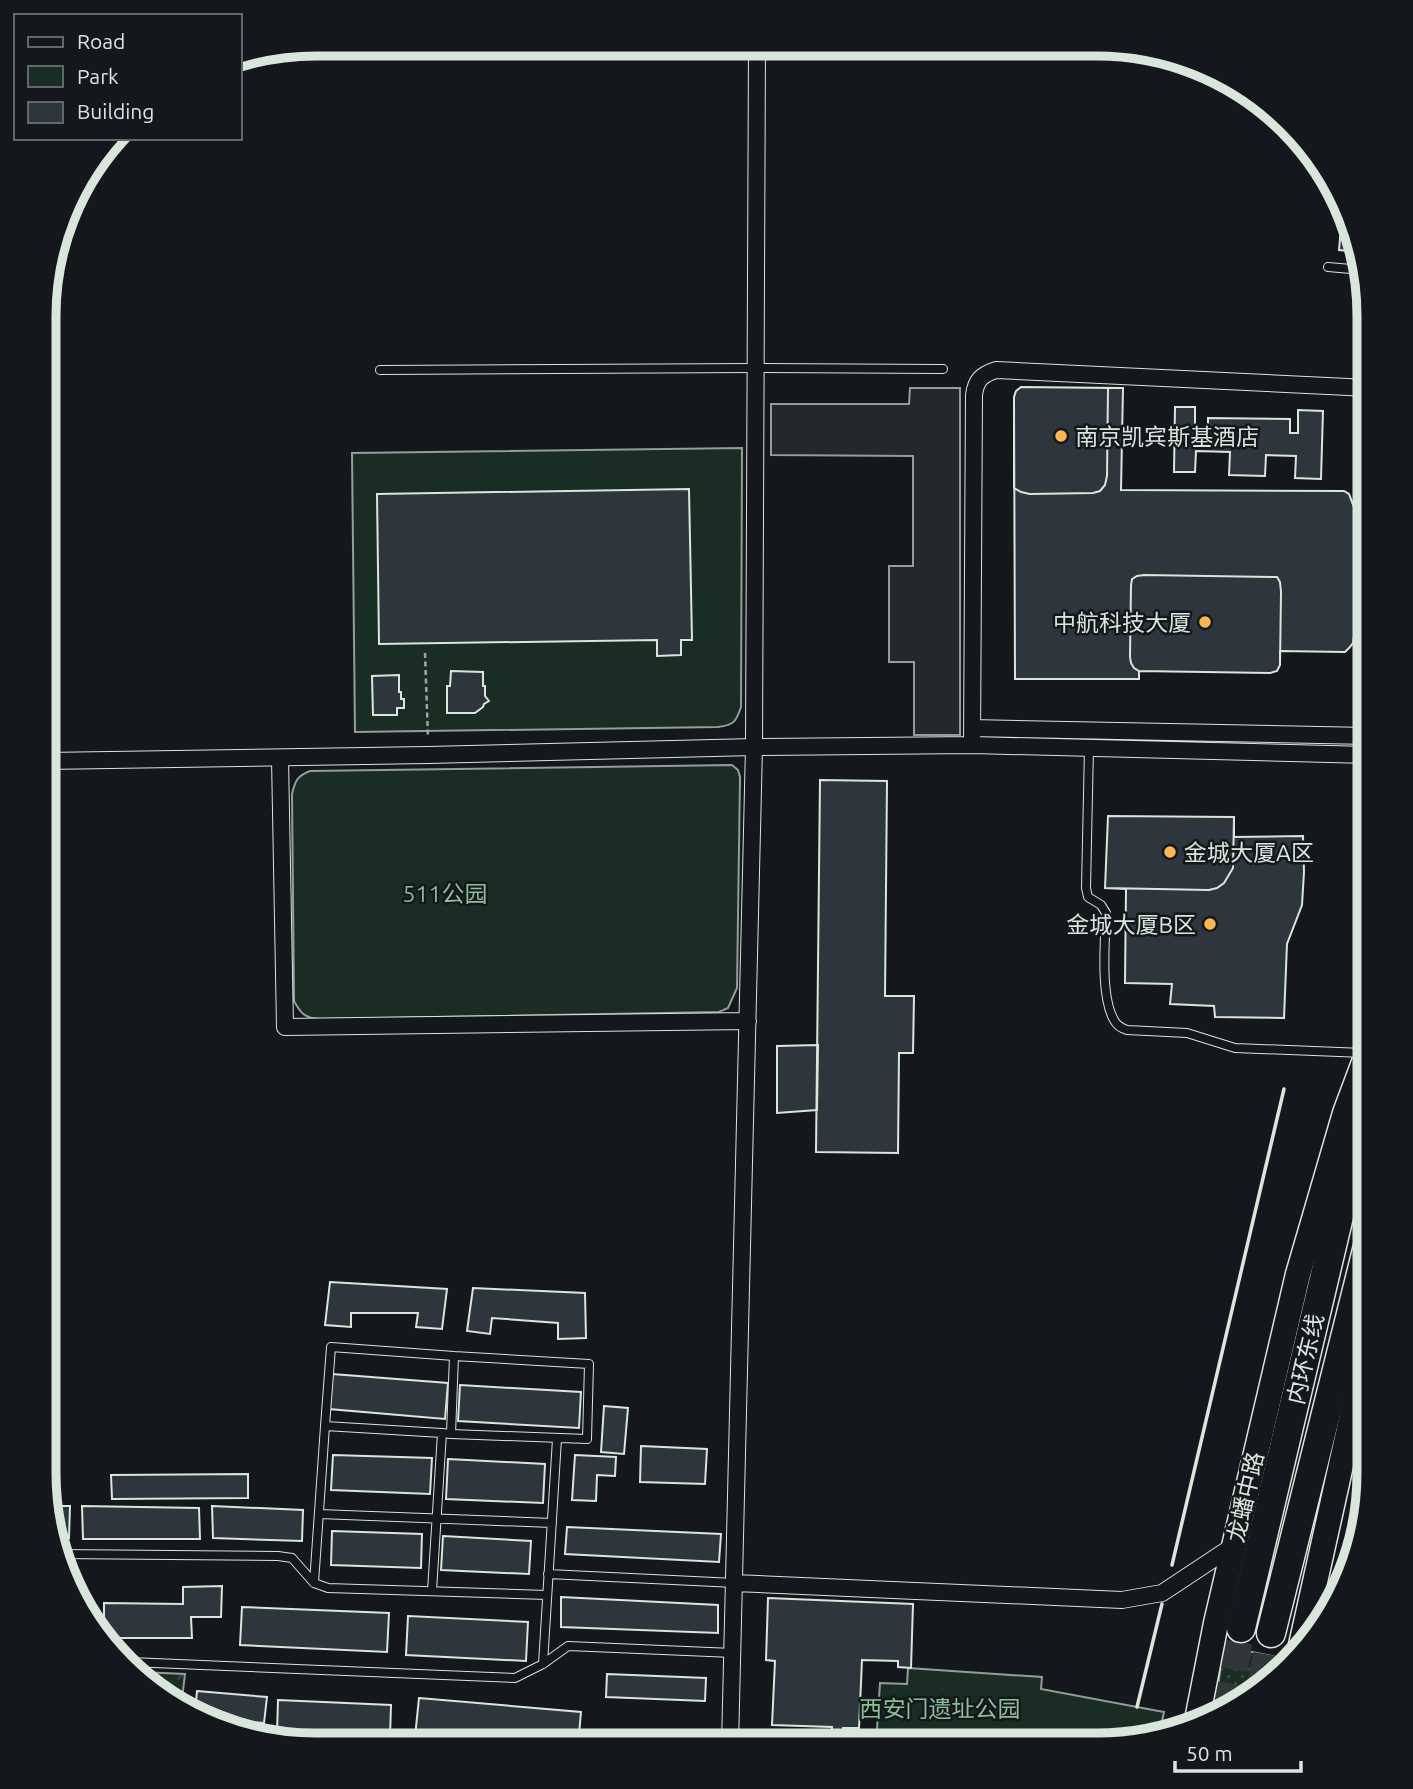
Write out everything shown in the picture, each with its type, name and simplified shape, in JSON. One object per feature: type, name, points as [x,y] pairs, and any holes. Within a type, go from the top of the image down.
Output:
[{"type":"highway","name":"内环东线","points":[[1241,1628],[1357,1140]]},
{"type":"highway","name":"内环东线","points":[[1271,1633],[1357,1290]]},
{"type":"main road","name":"龙蟠中路","points":[[1199,1712],[1233,1546],[1298,1275],[1357,1081]]},
{"type":"main road","points":[[1304,1629],[1357,1393]]},
{"type":"street","points":[[730,1733],[754,747],[757,56]]},
{"type":"street","points":[[972,745],[974,395],[976,382],[984,374],[996,370],[1357,387]]},
{"type":"street","points":[[972,728],[1357,736]]},
{"type":"street","points":[[56,761],[972,745],[1357,755]]},
{"type":"street","points":[[280,758],[285,1027],[748,1021]]},
{"type":"street","points":[[735,1583],[1122,1600],[1161,1593],[1233,1546]]},
{"type":"lane","points":[[1328,267],[1353,269]]},
{"type":"lane","points":[[380,370],[943,369]]},
{"type":"lane","points":[[1088,747],[1086,888],[1088,897],[1101,905],[1106,913],[1105,985],[1115,1023],[1127,1030],[1187,1033],[1235,1048],[1357,1051]]},
{"type":"lane","points":[[314,1583],[325,1426],[331,1347],[589,1364],[587,1439],[325,1426]]},
{"type":"lane","points":[[432,1591],[454,1356]]},
{"type":"lane","points":[[543,1664],[557,1438]]},
{"type":"lane","points":[[319,1514],[552,1523]]},
{"type":"lane","points":[[69,1554],[278,1556],[292,1558],[314,1583],[328,1588],[547,1595]]},
{"type":"lane","points":[[548,1574],[735,1583]]},
{"type":"lane","points":[[138,1662],[515,1678],[543,1664],[568,1646],[733,1653]]},
{"type":"path","points":[[425,653],[428,755]]},
{"type":"green space","points":[[742,448],[741,707],[734,722],[718,727],[355,732],[352,453]]},
{"type":"green space","name":"511公园","points":[[732,765],[738,770],[740,777],[737,988],[728,1008],[719,1012],[320,1019],[304,1014],[294,1001],[292,794],[302,775],[310,771]]},
{"type":"green space","points":[[1223,1646],[1280,1658],[1255,1679],[1216,1704]]},
{"type":"green space","name":"西安门遗址公园","points":[[908,1668],[1042,1677],[1041,1689],[1164,1712],[1161,1725],[1131,1731],[877,1733],[880,1683],[907,1684]]},
{"type":"green space","points":[[150,1672],[185,1674],[182,1696]]},
{"type":"shaded area","points":[[910,388],[960,388],[960,735],[914,735],[914,662],[889,662],[889,566],[913,566],[913,456],[771,455],[771,404],[909,404]]},
{"type":"building","points":[[1341,228],[1348,251],[1339,250]]},
{"type":"building","points":[[1021,387],[1123,388],[1121,490],[1344,491],[1349,494],[1355,510],[1353,643],[1345,652],[1280,651],[1280,665],[1277,671],[1270,673],[1139,671],[1139,679],[1015,679],[1014,397]]},
{"type":"building","name":"南京凯宾斯基酒店","points":[[1021,387],[1108,388],[1107,476],[1100,491],[1030,494],[1014,488],[1014,397]]},
{"type":"building","points":[[1175,407],[1195,407],[1195,431],[1208,432],[1208,418],[1290,419],[1290,433],[1298,433],[1298,410],[1323,411],[1321,479],[1295,478],[1296,456],[1266,455],[1265,476],[1229,475],[1230,452],[1196,451],[1195,472],[1174,472]]},
{"type":"building","points":[[689,489],[692,640],[681,640],[681,655],[657,656],[657,640],[379,644],[377,494]]},
{"type":"building","name":"中航科技大厦","points":[[1144,575],[1277,577],[1281,592],[1280,665],[1277,671],[1139,671],[1134,668],[1130,657],[1131,585],[1132,579]]},
{"type":"building","points":[[451,671],[483,672],[485,696],[489,701],[475,713],[447,713],[447,686],[450,686]]},
{"type":"building","points":[[399,675],[399,692],[401,699],[404,699],[404,708],[397,708],[397,715],[373,715],[372,676]]},
{"type":"building","points":[[820,780],[887,781],[885,996],[914,996],[913,1053],[899,1053],[898,1153],[816,1152]]},
{"type":"building","name":"金城大厦B区","points":[[1108,816],[1234,817],[1234,837],[1303,836],[1302,905],[1287,944],[1284,1018],[1215,1017],[1214,1006],[1170,1004],[1172,984],[1125,983],[1126,889],[1105,888]]},
{"type":"building","name":"金城大厦A区","points":[[1108,816],[1234,817],[1233,868],[1224,883],[1209,890],[1105,888]]},
{"type":"building","points":[[818,1045],[817,1110],[777,1113],[777,1046]]},
{"type":"building","points":[[330,1282],[447,1289],[442,1329],[416,1327],[418,1313],[351,1313],[351,1327],[325,1325]]},
{"type":"building","points":[[473,1288],[585,1293],[586,1338],[558,1339],[558,1323],[492,1318],[490,1334],[467,1331]]},
{"type":"building","points":[[332,1374],[448,1383],[445,1419],[329,1409]]},
{"type":"building","points":[[460,1385],[581,1392],[579,1428],[458,1421]]},
{"type":"building","points":[[604,1406],[628,1408],[624,1454],[601,1452]]},
{"type":"building","points":[[641,1446],[707,1449],[705,1484],[640,1482]]},
{"type":"building","points":[[333,1455],[432,1458],[430,1494],[331,1490]]},
{"type":"building","points":[[575,1455],[616,1457],[615,1476],[597,1475],[596,1501],[572,1500]]},
{"type":"building","points":[[448,1459],[545,1464],[543,1503],[446,1499]]},
{"type":"building","points":[[248,1474],[248,1498],[112,1499],[111,1475]]},
{"type":"building","points":[[58,1506],[70,1506],[69,1538],[64,1538]]},
{"type":"building","points":[[82,1506],[199,1508],[200,1539],[83,1539]]},
{"type":"building","points":[[212,1506],[303,1510],[302,1541],[213,1538]]},
{"type":"building","points":[[567,1527],[721,1534],[719,1562],[565,1554]]},
{"type":"building","points":[[332,1531],[422,1534],[421,1568],[331,1565]]},
{"type":"building","points":[[443,1536],[531,1541],[529,1574],[441,1570]]},
{"type":"building","points":[[222,1586],[221,1617],[191,1617],[192,1638],[116,1638],[104,1623],[104,1603],[183,1604],[183,1587]]},
{"type":"building","points":[[561,1597],[718,1605],[718,1633],[561,1627]]},
{"type":"building","points":[[768,1598],[913,1604],[911,1668],[898,1667],[898,1661],[862,1660],[859,1728],[843,1728],[843,1733],[832,1733],[832,1727],[772,1725],[775,1661],[766,1660]]},
{"type":"building","points":[[242,1607],[389,1613],[387,1652],[240,1645]]},
{"type":"building","points":[[408,1616],[528,1622],[526,1661],[406,1655]]},
{"type":"building","points":[[607,1674],[706,1678],[705,1701],[606,1697]]},
{"type":"building","points":[[197,1691],[267,1697],[264,1723],[240,1721],[196,1703]]},
{"type":"building","points":[[419,1698],[581,1712],[579,1733],[415,1733]]},
{"type":"building","points":[[278,1700],[391,1705],[390,1733],[277,1730]]},
{"type":"tunnel","points":[[1229,1697],[1241,1628]]},
{"type":"tunnel","points":[[1264,1671],[1271,1633]]},
{"type":"wall","points":[[1172,1565],[1284,1089]]},
{"type":"wall","points":[[1137,1707],[1162,1604]]},
{"type":"place","name":"南京凯宾斯基酒店","points":[[1061,436]]},
{"type":"place","name":"中航科技大厦","points":[[1205,622]]},
{"type":"place","name":"金城大厦A区","points":[[1170,852]]},
{"type":"place","name":"金城大厦B区","points":[[1210,924]]}]
